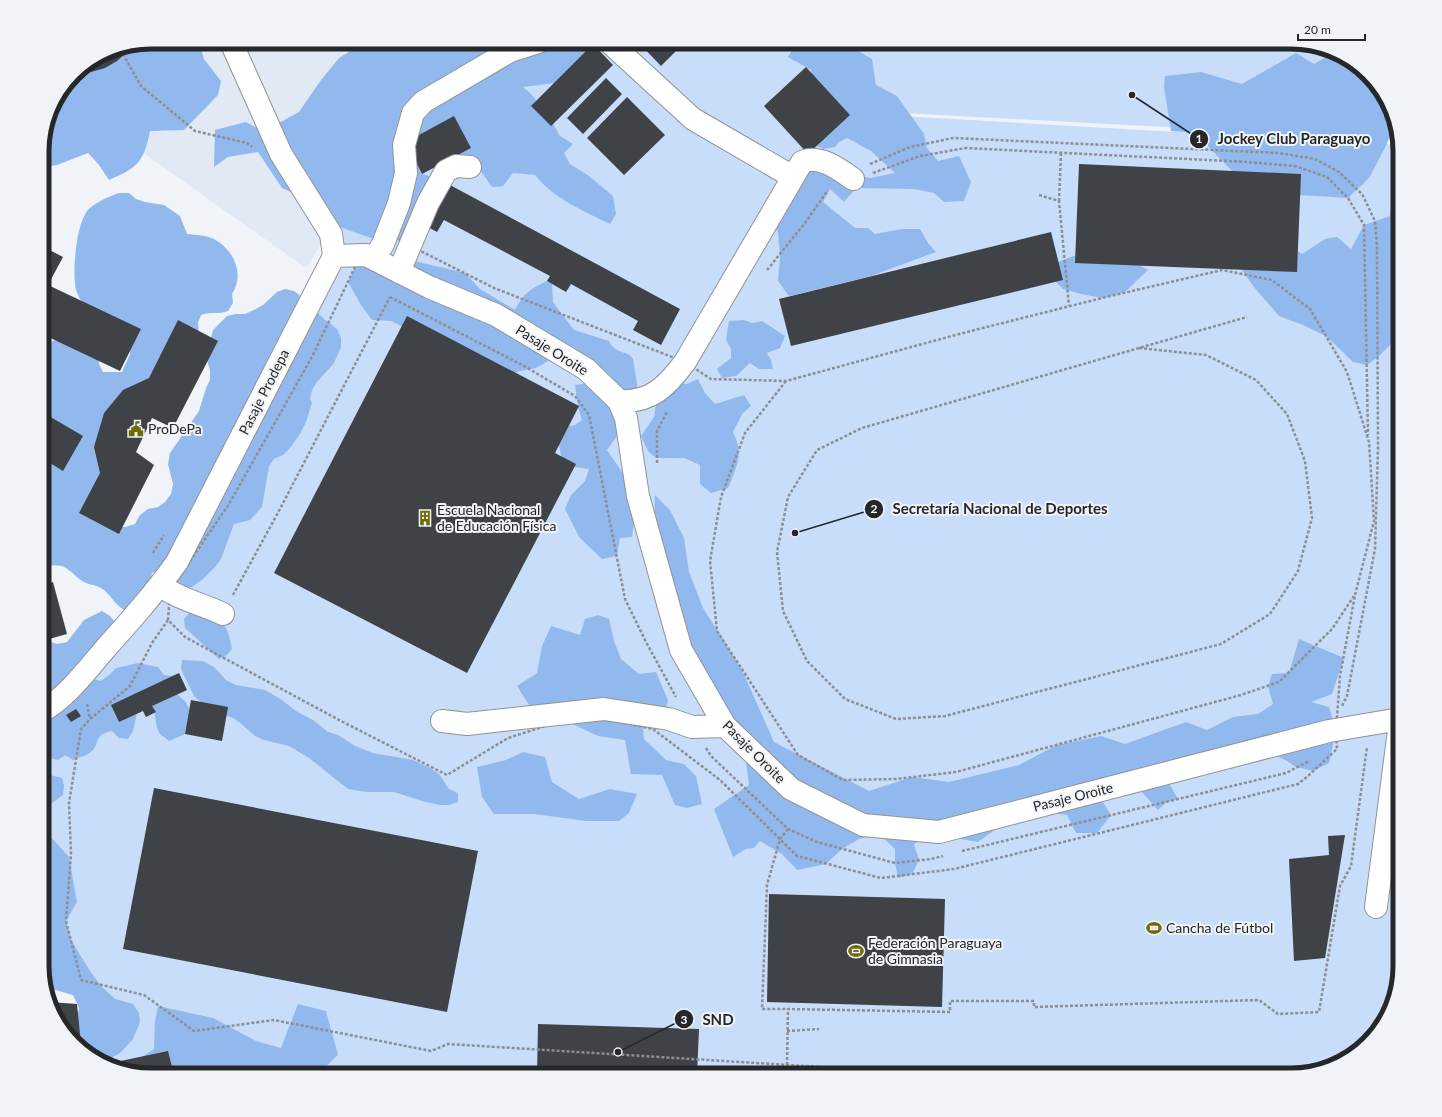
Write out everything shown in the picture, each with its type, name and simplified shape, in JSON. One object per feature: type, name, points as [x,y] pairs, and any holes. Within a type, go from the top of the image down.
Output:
[{"type":"lane","points":[[234,49],[280,154],[331,234],[334,256]]},
{"type":"lane","points":[[374,253],[399,203],[406,173],[404,145],[413,113],[423,102],[510,51],[516,49]]},
{"type":"lane","points":[[617,49],[692,119],[793,177]]},
{"type":"lane","points":[[619,401],[639,400],[655,394],[672,378],[694,366],[802,162],[808,159],[821,160],[849,176]]},
{"type":"lane","points":[[399,272],[428,203],[446,171],[456,166],[470,167]]},
{"type":"lane","name":"Pasaje Oroite","points":[[334,256],[374,253],[399,272],[429,287],[496,315],[584,368],[619,401],[626,418],[638,496],[682,650],[725,726],[791,789],[863,825],[939,832],[1338,729],[1393,720]]},
{"type":"lane","name":"Pasaje Prodepa","points":[[49,708],[81,677],[165,589],[177,562],[334,256]]},
{"type":"lane","points":[[165,589],[207,606],[222,614]]},
{"type":"lane","points":[[442,721],[467,724],[604,710],[669,719],[692,727],[725,726]]},
{"type":"lane","points":[[1376,907],[1393,818]]},
{"type":"path","points":[[123,54],[141,86],[195,131],[247,143],[258,152]]},
{"type":"path","points":[[766,271],[805,223],[830,187],[849,176],[910,148],[953,138],[1279,153],[1315,159],[1339,172],[1362,194],[1375,221],[1377,246],[1378,448],[1375,549],[1347,696],[1331,751]]},
{"type":"path","points":[[849,176],[920,156],[966,148],[1254,162],[1295,166],[1327,177],[1348,198],[1364,225],[1368,440],[1374,521],[1355,595],[1340,676],[1338,729],[1308,776],[1298,784],[954,869],[881,878],[797,856],[720,780],[653,729],[583,714],[508,738],[447,775],[341,721],[185,637],[168,620],[165,589],[229,504],[313,355],[356,268],[374,253],[399,240],[494,288],[694,366],[711,380],[786,380],[1069,306],[1222,270],[1272,280],[1310,309],[1347,372],[1368,440]]},
{"type":"path","points":[[1061,153],[1059,201],[1069,306]]},
{"type":"path","points":[[1038,195],[1059,201]]},
{"type":"path","points":[[222,614],[280,510],[390,297],[399,272]]},
{"type":"path","points":[[390,297],[524,366],[575,396],[589,416],[625,599],[646,642],[692,727],[711,756],[788,829],[817,842],[895,863],[931,859],[946,855]]},
{"type":"path","points":[[1139,348],[1206,355],[1256,380],[1287,414],[1305,461],[1312,518],[1298,571],[1270,614],[1221,644],[945,716],[896,719],[845,699],[807,661],[783,611],[777,552],[788,497],[817,450],[862,428],[1139,348],[1247,317]]},
{"type":"path","points":[[786,380],[745,433],[721,497],[710,561],[718,631],[798,755],[843,780],[896,779],[956,772],[1241,695],[1279,682],[1332,629],[1355,595]]},
{"type":"path","points":[[657,466],[657,431],[668,410]]},
{"type":"path","points":[[153,555],[164,534]]},
{"type":"path","points":[[168,620],[152,642],[130,686],[90,719],[81,729],[69,803],[71,854],[66,921],[81,980],[144,995],[194,1031],[274,1020],[431,1051],[448,1044],[842,1068]]},
{"type":"path","points":[[788,829],[780,839],[767,886],[762,1009],[950,1012],[950,1001],[1034,1001],[1034,1007],[1260,1000],[1278,1014],[1319,1012],[1340,886],[1351,866],[1368,743],[1393,734]]},
{"type":"path","points":[[961,851],[1286,773],[1314,758]]},
{"type":"path","points":[[787,1064],[788,1009]]},
{"type":"path","points":[[787,1031],[819,1028]]},
{"type":"shaded area","points":[[144,49],[345,49],[356,191],[306,268],[64,97],[71,88],[137,50]]},
{"type":"shaded area","points":[[144,49],[201,49],[204,59],[221,81],[218,95],[184,130],[150,131],[145,150],[138,163],[126,172],[109,180],[99,165],[88,153],[49,167],[49,144],[52,125],[66,94],[89,70],[118,54],[131,51]]},
{"type":"shaded area","points":[[347,49],[827,49],[901,116],[1393,145],[1393,966],[1388,999],[1372,1028],[1348,1051],[1330,1060],[1317,1065],[1291,1068],[151,1068],[118,1063],[92,1049],[49,838],[49,717],[141,619],[336,260],[342,226],[359,192]]},
{"type":"shaded area","points":[[354,49],[590,49],[593,56],[571,81],[523,87],[532,95],[548,115],[560,136],[573,144],[564,153],[570,164],[589,176],[613,196],[616,214],[610,224],[560,198],[535,175],[513,173],[503,186],[492,187],[480,170],[412,154],[422,174],[437,178],[410,228],[399,240],[371,238],[323,221],[308,173],[311,202],[282,188],[258,152],[228,157],[214,167],[215,130],[246,122],[259,129],[275,125],[299,112],[321,80],[339,58]]},
{"type":"shaded area","points":[[793,49],[855,49],[872,59],[876,85],[897,96],[924,134],[927,148],[938,161],[959,156],[971,182],[964,201],[944,202],[934,193],[914,189],[856,188],[844,202],[830,189],[823,202],[855,228],[868,228],[875,234],[902,229],[920,229],[928,243],[936,252],[871,276],[789,296],[778,281],[780,257],[778,232],[768,215],[793,170],[832,170],[870,178],[895,173],[871,151],[847,138],[839,142],[835,147],[823,149],[817,146],[814,92],[811,70],[788,57]]},
{"type":"shaded area","points":[[831,49],[1291,49],[1317,52],[1348,66],[1368,84],[1376,94],[1388,118],[1392,141],[1293,134],[902,113]]},
{"type":"shaded area","points":[[1296,53],[1314,64],[1328,56],[1348,66],[1358,74],[1376,94],[1390,125],[1391,131],[1387,144],[1369,178],[1348,198],[1284,194],[1235,174],[1195,133],[1171,131],[1164,87],[1165,76],[1201,72],[1242,84]]},
{"type":"shaded area","points":[[119,193],[129,193],[136,199],[164,205],[180,216],[187,234],[201,235],[214,239],[227,249],[232,256],[237,271],[236,286],[232,294],[233,303],[228,311],[201,315],[198,323],[199,333],[151,396],[116,527],[125,527],[135,524],[140,515],[148,509],[158,507],[165,502],[171,494],[173,484],[168,464],[170,453],[199,411],[210,380],[210,370],[206,357],[213,330],[227,316],[245,314],[254,310],[263,305],[277,292],[285,289],[294,291],[302,297],[323,318],[337,329],[341,338],[341,347],[334,363],[312,390],[310,399],[312,403],[306,422],[300,434],[290,448],[283,455],[274,459],[269,466],[262,507],[250,520],[234,524],[221,559],[216,566],[202,580],[192,587],[183,587],[177,580],[160,569],[152,573],[148,600],[126,611],[104,590],[86,583],[64,567],[59,565],[49,566],[49,436],[54,423],[49,415],[49,342],[72,334],[100,346],[99,364],[103,372],[122,372],[130,354],[129,344],[85,306],[76,290],[74,272],[80,227],[87,211],[98,202]]},
{"type":"shaded area","points":[[1393,196],[1393,317],[1391,344],[1378,357],[1367,365],[1353,362],[1326,336],[1279,316],[1254,287],[1239,266],[1290,246],[1302,254],[1325,239],[1337,237],[1351,249],[1364,225],[1390,216]]},
{"type":"shaded area","points":[[1087,251],[1136,263],[1148,270],[1125,292],[1102,298],[1063,289],[1056,282],[1058,262]]},
{"type":"shaded area","points":[[389,255],[465,273],[480,289],[515,310],[521,299],[528,292],[547,281],[552,284],[553,302],[574,330],[609,341],[615,348],[631,356],[633,359],[637,385],[635,397],[625,421],[607,450],[626,478],[638,491],[632,537],[620,538],[617,556],[602,559],[579,537],[565,509],[571,495],[585,481],[589,469],[574,467],[562,460],[558,440],[569,426],[575,425],[582,420],[578,407],[575,385],[583,384],[589,362],[550,360],[536,368],[520,371],[507,376],[392,321],[372,320],[361,305],[348,282],[355,267]]},
{"type":"shaded area","points":[[744,320],[752,323],[762,321],[785,336],[780,348],[767,353],[771,360],[773,369],[759,369],[750,363],[736,376],[722,378],[717,369],[731,358],[731,349],[726,340],[729,321]]},
{"type":"shaded area","points":[[698,379],[705,393],[715,404],[744,395],[751,406],[742,414],[733,432],[739,454],[728,488],[711,493],[700,484],[700,465],[684,458],[656,458],[648,451],[641,436],[654,417],[660,381],[687,384]]},
{"type":"shaded area","points":[[655,495],[670,510],[684,538],[689,572],[703,608],[742,670],[774,742],[869,791],[912,777],[949,782],[1019,765],[1057,745],[1101,736],[1125,744],[1186,722],[1207,730],[1233,717],[1258,714],[1273,704],[1268,686],[1272,674],[1289,673],[1299,639],[1344,658],[1332,694],[1311,702],[1329,707],[1336,730],[1329,763],[1313,771],[1296,767],[1262,749],[1167,780],[1178,799],[1167,802],[1158,810],[1142,792],[1102,801],[1111,815],[1097,833],[1076,833],[1067,815],[1040,811],[1011,818],[978,842],[961,839],[939,832],[914,844],[919,860],[912,874],[898,878],[895,863],[895,849],[879,834],[859,839],[842,849],[826,864],[797,870],[782,854],[760,841],[754,848],[746,849],[733,857],[714,809],[749,785],[745,755],[716,722],[654,538]]},
{"type":"shaded area","points":[[192,610],[215,618],[224,625],[230,638],[232,649],[227,655],[219,659],[185,628],[184,619]]},
{"type":"shaded area","points":[[102,611],[110,616],[116,623],[92,679],[101,681],[116,668],[138,663],[158,667],[164,675],[173,676],[178,695],[186,702],[190,711],[185,734],[169,741],[159,732],[152,706],[143,706],[137,713],[133,731],[128,739],[119,738],[112,731],[101,735],[95,748],[85,756],[73,760],[65,755],[58,760],[49,758],[49,641],[57,644],[67,642],[84,620]]},
{"type":"shaded area","points":[[598,615],[609,619],[614,641],[621,659],[639,674],[656,672],[668,700],[661,724],[644,714],[644,739],[666,760],[684,764],[696,776],[702,804],[687,808],[675,805],[662,775],[631,774],[625,740],[598,736],[564,720],[536,716],[517,686],[537,673],[542,646],[551,626],[580,635],[585,619]]},
{"type":"shaded area","points":[[182,660],[203,661],[214,667],[226,680],[236,685],[265,690],[282,700],[296,711],[313,720],[328,732],[338,735],[355,746],[373,753],[413,760],[430,768],[439,774],[449,789],[458,793],[458,802],[449,805],[440,805],[394,792],[367,792],[348,789],[309,758],[289,746],[264,740],[255,736],[231,717],[221,715],[202,703],[194,696],[181,669]]},
{"type":"shaded area","points":[[523,752],[545,757],[552,782],[579,799],[610,789],[637,794],[629,813],[619,821],[586,821],[534,814],[494,814],[482,797],[477,767],[506,760]]},
{"type":"shaded area","points":[[49,775],[62,778],[64,786],[63,795],[49,805]]},
{"type":"shaded area","points":[[49,833],[50,836],[69,857],[77,902],[66,921],[71,940],[101,986],[115,999],[133,1004],[139,1013],[140,1022],[133,1039],[120,1053],[110,1059],[89,1047],[74,1033],[79,1008],[73,995],[52,990],[49,973]]},
{"type":"shaded area","points":[[298,1004],[326,1011],[338,1055],[324,1068],[162,1068],[142,1057],[154,1049],[155,1021],[158,1006],[213,1018],[256,1041],[281,1048]]},
{"type":"building","points":[[588,49],[598,49],[613,65],[551,126],[531,106]]},
{"type":"building","points":[[645,49],[678,49],[661,66]]},
{"type":"building","points":[[127,52],[117,61],[105,68],[87,72],[94,66],[118,54]]},
{"type":"building","points":[[806,67],[850,115],[808,154],[764,106]]},
{"type":"building","points":[[606,78],[622,94],[583,134],[567,118]]},
{"type":"building","points":[[627,97],[665,135],[624,175],[587,138]]},
{"type":"building","points":[[454,116],[471,148],[422,174],[406,142]]},
{"type":"building","points":[[1079,164],[1301,174],[1297,272],[1075,263]]},
{"type":"building","points":[[437,178],[680,309],[661,345],[633,330],[638,321],[571,284],[566,292],[547,281],[550,276],[444,220],[437,232],[415,220]]},
{"type":"building","points":[[1051,232],[1063,280],[791,346],[779,299]]},
{"type":"building","points":[[49,250],[63,257],[49,283]]},
{"type":"building","points":[[49,285],[141,329],[120,371],[49,337]]},
{"type":"building","name":"Escuela Nacional de Educación Física","points":[[407,316],[579,406],[555,453],[576,464],[467,673],[274,573]]},
{"type":"building","points":[[178,320],[218,341],[173,428],[152,418],[136,452],[154,465],[119,534],[79,513],[100,473],[94,447],[104,413],[123,390],[149,378]]},
{"type":"building","points":[[49,416],[83,436],[63,471],[49,462]]},
{"type":"building","points":[[53,582],[67,634],[49,639],[49,583]]},
{"type":"building","points":[[179,673],[187,690],[152,706],[156,712],[146,717],[143,711],[119,722],[111,705]]},
{"type":"building","points":[[191,700],[228,707],[222,741],[185,734]]},
{"type":"building","points":[[76,709],[81,716],[71,722],[66,715]]},
{"type":"building","points":[[154,788],[478,851],[447,1012],[123,949]]},
{"type":"building","points":[[1345,835],[1325,958],[1294,961],[1289,859],[1329,855],[1328,836]]},
{"type":"building","name":"Federación Paraguaya de Gimnasia","points":[[769,894],[945,899],[942,1007],[767,1002]]},
{"type":"building","points":[[56,1002],[77,1004],[81,1039],[70,1028]]},
{"type":"building","points":[[538,1024],[699,1029],[697,1068],[537,1068]]},
{"type":"building","points":[[168,1051],[172,1068],[138,1067],[116,1062]]},
{"type":"place","name":"Jockey Club Paraguayo","points":[[1132,95]]},
{"type":"place","name":"ProDePa","points":[[136,429]]},
{"type":"place","name":"Escuela Nacional de Educación Física","points":[[425,518]]},
{"type":"place","name":"Secretaría Nacional de Deportes","points":[[795,533]]},
{"type":"place","name":"Cancha de Fútbol","points":[[1154,928]]},
{"type":"place","name":"Federación Paraguaya de Gimnasia","points":[[856,951]]},
{"type":"place","name":"SND","points":[[618,1052]]}]
